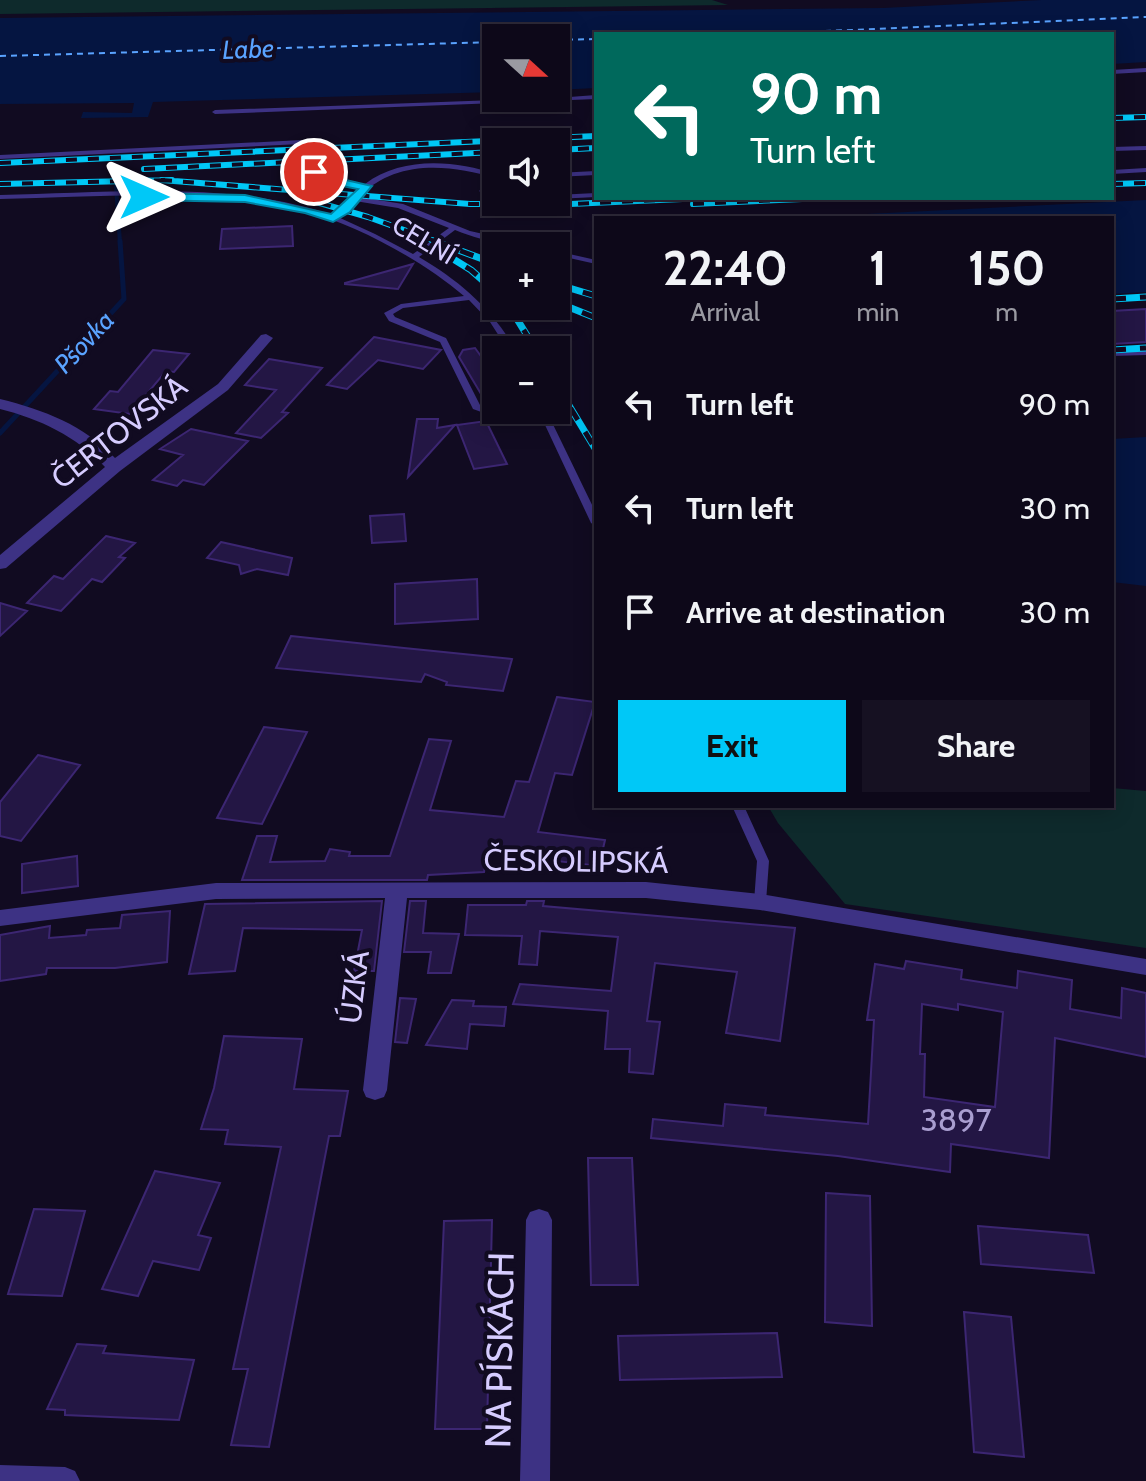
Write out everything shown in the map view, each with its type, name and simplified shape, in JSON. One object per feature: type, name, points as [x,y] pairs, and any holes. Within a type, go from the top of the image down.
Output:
[{"type":"street","name":"ČERTOVSKÁ","points":[[0,564],[114,467],[223,387],[266,338]]},
{"type":"street","points":[[6,405],[54,420],[100,451],[114,467]]},
{"type":"street","name":"ÚZKÁ","points":[[375,1090],[397,890]]},
{"type":"street","name":"ČESKOLIPSKÁ","points":[[0,918],[216,891],[646,890],[760,902],[1146,967]]},
{"type":"street","name":"NA PÍSKÁCH","points":[[535,1481],[539,1220]]},
{"type":"street","points":[[0,1479],[65,1481]]},
{"type":"lane","points":[[1114,72],[1146,70]]},
{"type":"lane","points":[[215,112],[594,97]]},
{"type":"lane","points":[[0,157],[302,142],[310,146],[310,163],[318,176],[366,186]]},
{"type":"lane","points":[[1114,149],[1146,148]]},
{"type":"lane","points":[[333,218],[366,186],[392,172],[436,166],[482,173]]},
{"type":"lane","points":[[1114,172],[1146,170]]},
{"type":"lane","points":[[570,174],[594,173]]},
{"type":"lane","points":[[570,196],[594,195]]},
{"type":"lane","name":"CELNÍ","points":[[0,197],[245,199],[307,210],[361,228],[414,257],[472,297],[505,336]]},
{"type":"lane","points":[[355,199],[400,206],[482,234]]},
{"type":"lane","points":[[414,257],[455,227]]},
{"type":"lane","points":[[570,256],[594,262]]},
{"type":"lane","points":[[472,297],[401,306],[388,313],[392,319],[443,340],[476,407],[482,409]]},
{"type":"lane","points":[[1114,354],[1146,353]]},
{"type":"lane","points":[[549,424],[594,508]]},
{"type":"lane","points":[[739,808],[763,861],[760,902]]},
{"type":"green space","points":[[0,0],[712,0],[728,5],[0,14]]},
{"type":"green space","points":[[1114,788],[1146,791],[1146,948],[845,904],[769,808],[1114,808]]},
{"type":"water","name":"Labe","points":[[1042,0],[1146,0],[1146,62],[1114,64],[1114,32],[594,32],[594,88],[570,89],[570,24],[482,24],[482,92],[153,102],[148,117],[81,118],[83,112],[132,113],[134,103],[0,104],[0,18],[883,8]]},
{"type":"water","points":[[1146,200],[1146,292],[1114,294],[1114,216],[826,216]]},
{"type":"water","points":[[1146,437],[1146,586],[1114,582],[1114,439]]},
{"type":"building","points":[[292,226],[293,246],[220,249],[222,229]]},
{"type":"building","points":[[413,264],[398,289],[345,284],[345,283]]},
{"type":"building","points":[[1146,309],[1146,342],[1114,344],[1114,311]]},
{"type":"building","points":[[374,337],[441,350],[423,369],[378,360],[347,389],[327,385]]},
{"type":"building","points":[[475,348],[482,358],[482,396],[459,357],[463,350]]},
{"type":"building","points":[[153,350],[189,354],[174,372],[166,371],[130,414],[94,409],[110,391],[118,392]]},
{"type":"building","points":[[269,359],[322,368],[282,412],[288,413],[261,438],[236,433],[276,390],[245,385]]},
{"type":"building","points":[[417,419],[438,419],[437,428],[455,425],[408,477]]},
{"type":"building","points":[[482,422],[487,424],[507,464],[474,469],[457,425]]},
{"type":"building","points":[[191,429],[248,441],[204,485],[183,480],[177,486],[153,480],[183,455],[160,449]]},
{"type":"building","points":[[404,514],[406,541],[372,543],[370,516]]},
{"type":"building","points":[[106,536],[135,543],[119,557],[125,558],[102,582],[92,579],[61,611],[27,603],[54,576],[63,579]]},
{"type":"building","points":[[221,542],[292,558],[288,575],[257,569],[241,574],[239,565],[207,558]]},
{"type":"building","points":[[477,579],[478,619],[395,624],[395,584]]},
{"type":"building","points":[[0,603],[27,611],[0,636]]},
{"type":"building","points":[[291,636],[512,659],[503,691],[446,685],[447,682],[425,674],[421,682],[276,668]]},
{"type":"building","points":[[557,697],[594,702],[572,775],[555,773],[538,832],[605,840],[599,866],[488,853],[484,872],[428,875],[427,880],[242,880],[257,836],[277,836],[270,862],[325,861],[330,849],[350,852],[349,856],[390,856],[429,739],[451,741],[430,810],[504,817],[516,781],[529,782]]},
{"type":"building","points":[[264,727],[307,732],[262,824],[217,818]]},
{"type":"building","points":[[38,755],[80,765],[21,841],[0,836],[0,802]]},
{"type":"building","points":[[77,856],[78,886],[22,893],[22,864]]},
{"type":"building","points":[[382,901],[374,971],[354,971],[362,930],[243,928],[235,971],[189,974],[205,904]]},
{"type":"building","points":[[410,901],[426,901],[423,933],[459,934],[451,973],[428,973],[431,952],[404,952]]},
{"type":"building","points":[[527,901],[544,901],[543,906],[795,928],[780,1041],[726,1033],[737,972],[655,963],[647,1021],[660,1022],[653,1074],[629,1072],[630,1049],[605,1049],[608,1011],[513,1004],[520,984],[611,991],[618,937],[540,931],[537,965],[519,964],[522,936],[465,935],[468,905],[526,905]]},
{"type":"building","points":[[170,911],[167,962],[115,968],[47,968],[46,974],[0,981],[0,935],[50,926],[49,938],[86,935],[87,930],[120,928],[122,915]]},
{"type":"building","points":[[906,961],[962,970],[961,979],[1017,988],[1018,971],[1072,980],[1070,1009],[1121,1018],[1122,988],[1146,993],[1146,1057],[1055,1038],[1049,1158],[951,1144],[950,1172],[838,1156],[651,1138],[653,1119],[723,1126],[725,1104],[766,1108],[765,1115],[868,1124],[874,1020],[867,1020],[875,964],[904,969]],"holes":[[[922,1004],[958,1010],[958,1004],[1003,1012],[995,1107],[924,1097],[925,1054],[920,1054]]]},
{"type":"building","points":[[400,998],[416,999],[407,1043],[395,1042]]},
{"type":"building","points":[[452,1000],[474,1001],[473,1006],[506,1007],[504,1026],[470,1024],[467,1049],[426,1045]]},
{"type":"building","points":[[224,1036],[302,1039],[294,1089],[348,1091],[340,1136],[329,1136],[269,1447],[231,1445],[248,1369],[233,1369],[281,1147],[225,1144],[228,1130],[201,1129],[214,1088]]},
{"type":"building","points":[[588,1158],[632,1158],[638,1285],[591,1285]]},
{"type":"building","points":[[155,1171],[220,1183],[198,1235],[211,1238],[199,1270],[153,1261],[138,1296],[102,1289]]},
{"type":"building","points":[[826,1193],[870,1196],[872,1326],[825,1322]]},
{"type":"building","points":[[34,1209],[85,1211],[62,1296],[8,1294]]},
{"type":"building","points":[[492,1220],[487,1429],[435,1429],[444,1221]]},
{"type":"building","points":[[978,1226],[1088,1235],[1094,1273],[981,1264]]},
{"type":"building","points":[[964,1312],[1011,1317],[1024,1457],[974,1452]]},
{"type":"building","points":[[777,1333],[782,1377],[620,1380],[618,1336]]},
{"type":"building","points":[[77,1344],[106,1346],[103,1353],[194,1360],[179,1420],[65,1415],[65,1410],[47,1409]]},
{"type":"waterway","name":"Pšovka","points":[[116,186],[120,243]]},
{"type":"waterway","name":"Pšovka","points":[[0,433],[124,299],[120,241]]},
{"type":"ferry route","points":[[805,32],[1146,17]]},
{"type":"ferry route","points":[[570,40],[594,39]]},
{"type":"ferry route","points":[[0,56],[482,42]]},
{"type":"railway","points":[[1114,118],[1146,117]]},
{"type":"railway","points":[[0,163],[594,136]]},
{"type":"railway","points":[[570,149],[594,148]]},
{"type":"railway","points":[[144,169],[482,153]]},
{"type":"railway","points":[[0,184],[164,180]]},
{"type":"railway","points":[[164,180],[470,204],[660,200]]},
{"type":"railway","points":[[164,180],[172,180]]},
{"type":"railway","points":[[1114,184],[1146,183]]},
{"type":"railway","points":[[299,197],[440,243]]},
{"type":"railway","points":[[693,204],[781,200]]},
{"type":"railway","points":[[434,241],[482,259]]},
{"type":"railway","points":[[442,252],[482,280]]},
{"type":"railway","points":[[570,288],[594,295]]},
{"type":"railway","points":[[1114,299],[1146,297]]},
{"type":"railway","points":[[570,308],[594,317]]},
{"type":"railway","points":[[518,320],[527,336]]},
{"type":"railway","points":[[1114,350],[1146,348]]},
{"type":"railway","points":[[570,407],[594,447]]},
{"type":"route","points":[[144,197],[216,196],[245,199],[333,218],[346,210],[366,186],[330,180],[314,172]]}]
